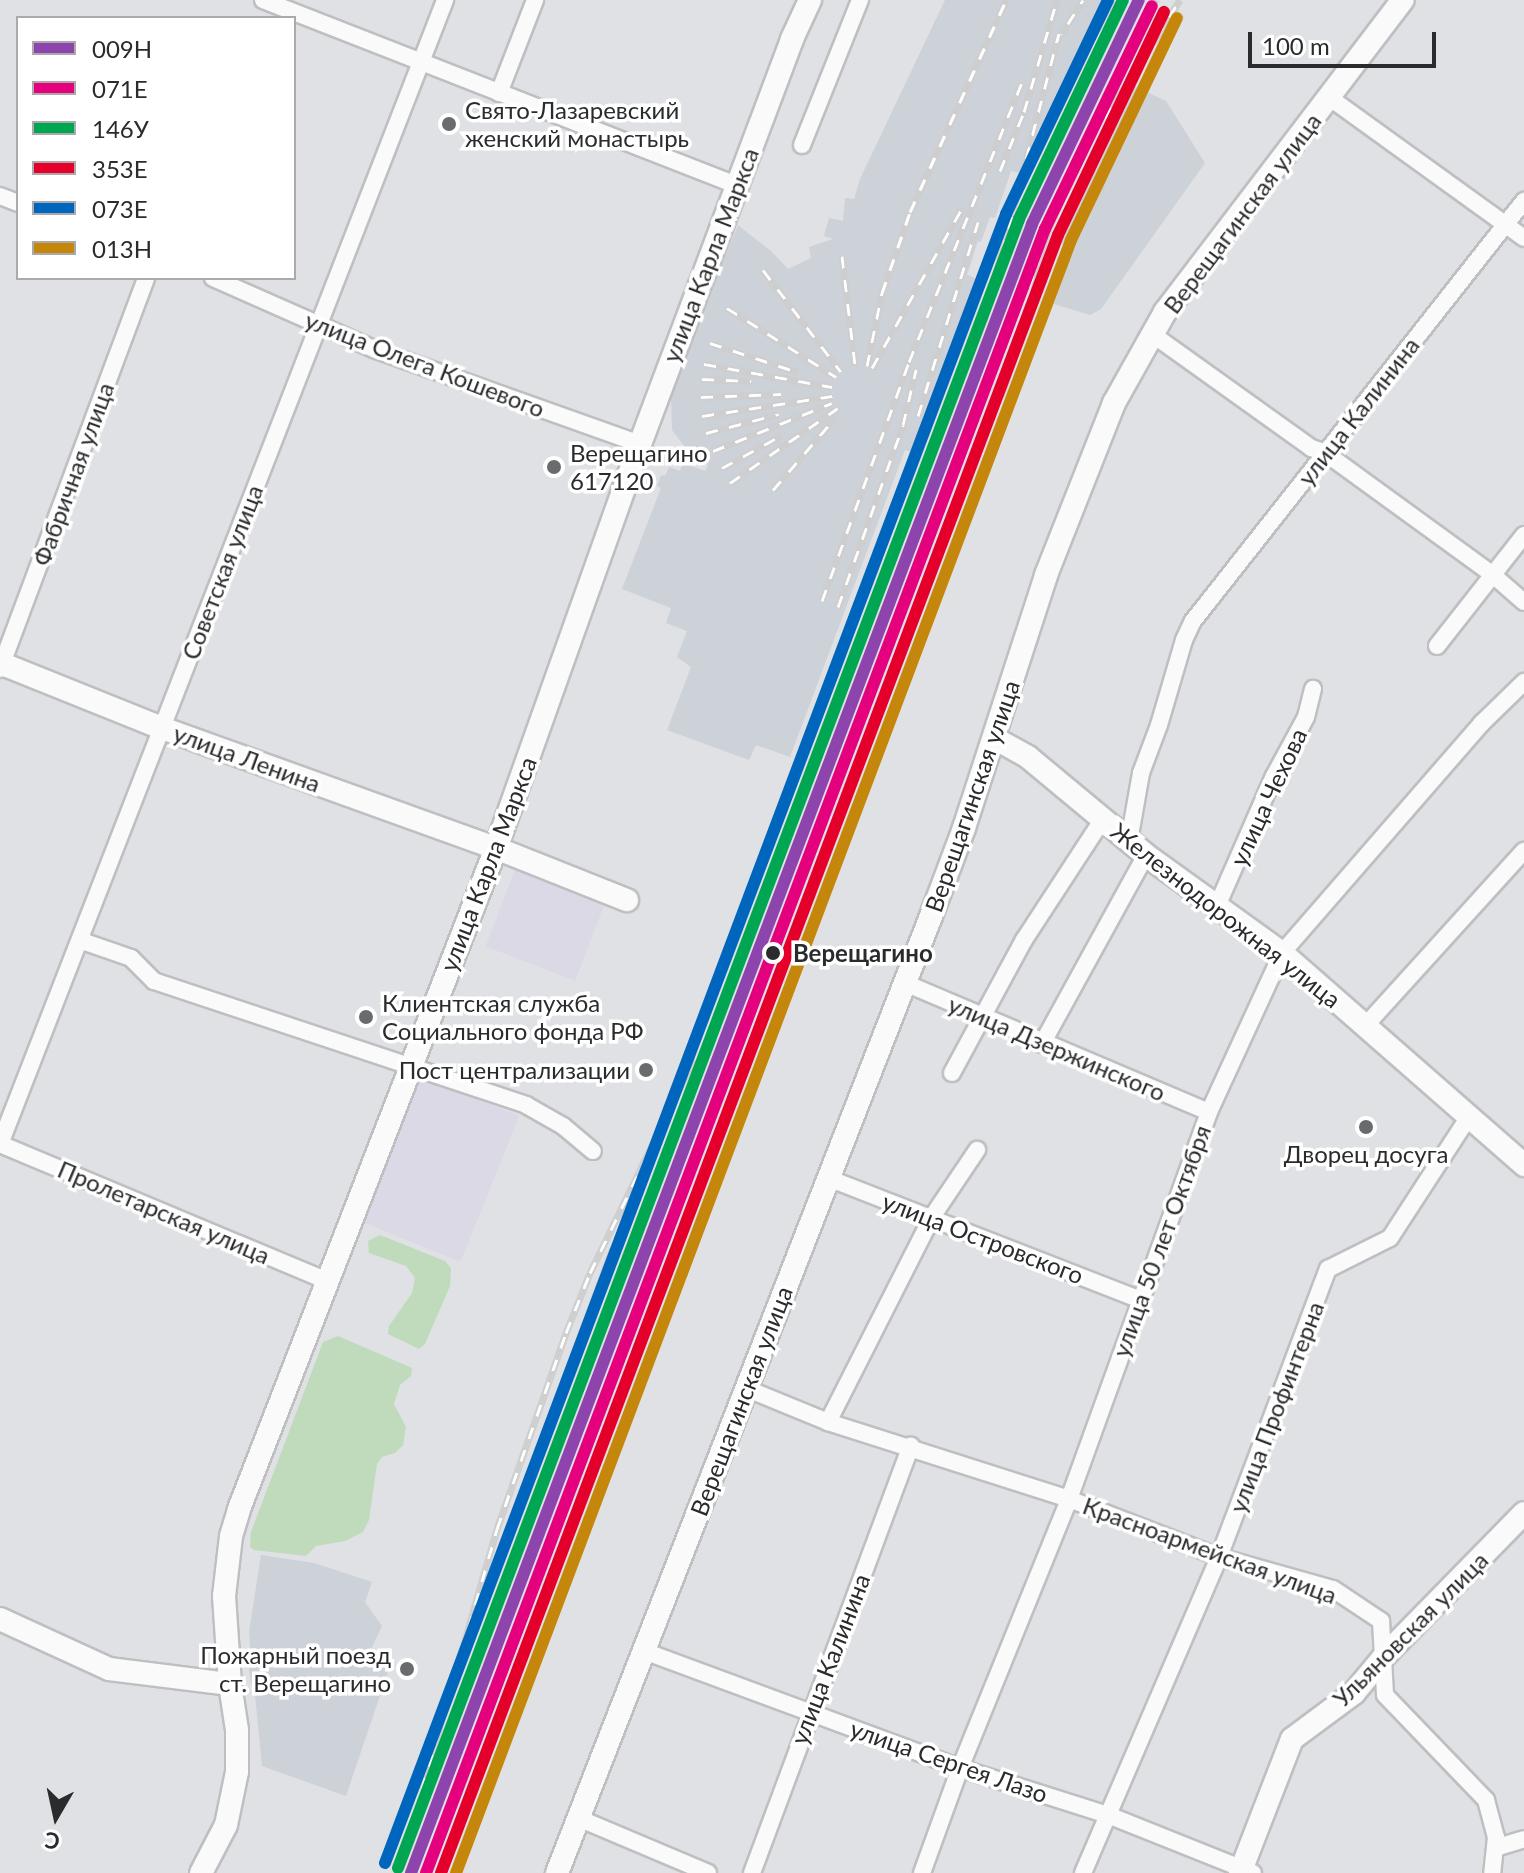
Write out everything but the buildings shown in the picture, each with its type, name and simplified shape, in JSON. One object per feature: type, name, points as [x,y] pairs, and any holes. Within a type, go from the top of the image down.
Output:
[{"type":"main road","name":"улица Карла Маркса","points":[[201,1873],[221,1839],[235,1790],[237,1730],[230,1684],[224,1596],[231,1536],[496,848],[640,444],[736,185],[810,0]]},
{"type":"main road","name":"Верещагинская улица","points":[[557,1873],[964,828],[1038,598],[1114,403],[1152,334],[1181,290],[1403,0]]},
{"type":"main road","name":"улица Ленина","points":[[1,666],[162,728],[496,848],[627,900]]},
{"type":"main road","name":"Железнодорожная улица","points":[[994,738],[1028,757],[1137,848],[1282,953],[1468,1118],[1522,1158]]},
{"type":"main road","name":"Ульяновская улица","points":[[1245,1871],[1292,1739],[1354,1693],[1386,1654],[1524,1513]]},
{"type":"main road","points":[[0,1619],[109,1669],[230,1684]]},
{"type":"street","points":[[263,0],[736,185]]},
{"type":"street","name":"Советская улица","points":[[0,1144],[82,941],[445,0]]},
{"type":"street","points":[[499,93],[535,0]]},
{"type":"street","points":[[802,145],[860,0]]},
{"type":"street","points":[[1330,98],[1524,238]]},
{"type":"street","name":"улица Калинина","points":[[1042,1044],[1137,848],[1141,773],[1193,621],[1524,201]]},
{"type":"street","name":"Фабричная улица","points":[[1,666],[145,280]]},
{"type":"street","name":"улица Олега Кошевого","points":[[218,280],[376,350],[640,444]]},
{"type":"street","points":[[1152,334],[1311,448],[1324,452],[1493,575],[1524,602]]},
{"type":"street","points":[[1437,646],[1524,535]]},
{"type":"street","name":"улица 50 лет Октября","points":[[922,1873],[960,1768],[1069,1499],[1209,1112],[1282,953],[1482,723],[1524,682]]},
{"type":"street","name":"улица Чехова","points":[[1218,904],[1274,776],[1306,717],[1313,689]]},
{"type":"street","points":[[952,1073],[1024,940],[1103,819]]},
{"type":"street","points":[[1366,1025],[1524,851]]},
{"type":"street","points":[[82,941],[137,961],[147,978],[154,981],[412,1064],[540,1111],[593,1151]]},
{"type":"street","name":"улица Дзержинского","points":[[905,983],[1042,1044],[1209,1112]]},
{"type":"street","name":"улица Профинтерна","points":[[1083,1873],[1219,1557],[1328,1269],[1390,1238],[1468,1118]]},
{"type":"street","name":"Пролетарская улица","points":[[0,1144],[328,1281]]},
{"type":"street","points":[[828,1422],[932,1217],[977,1150]]},
{"type":"street","name":"улица Островского","points":[[828,1178],[1139,1299]]},
{"type":"street","name":"Красноармейская улица","points":[[745,1388],[828,1422],[1069,1499],[1219,1557],[1333,1589],[1381,1621],[1386,1654],[1385,1695],[1486,1800],[1496,1843]]},
{"type":"street","name":"улица Калинина","points":[[752,1873],[809,1712],[911,1446]]},
{"type":"street","name":"улица Сергея Лазо","points":[[644,1651],[960,1768],[1108,1815],[1245,1871]]},
{"type":"street","points":[[578,1818],[708,1873]]},
{"type":"street","points":[[1492,1873],[1496,1843],[1524,1839]]},
{"type":"shaded area","points":[[945,0],[1117,0],[1052,120],[1031,175],[1011,171],[995,218],[990,217],[981,242],[978,241],[967,275],[983,281],[979,293],[916,453],[905,450],[790,757],[756,745],[749,760],[667,730],[691,667],[677,657],[687,631],[666,623],[671,608],[622,589],[661,488],[657,486],[661,475],[665,476],[669,467],[680,471],[683,463],[705,471],[708,465],[691,455],[672,430],[671,394],[713,276],[722,264],[738,225],[788,269],[811,258],[809,247],[833,239],[824,236],[829,218],[843,221],[845,198],[854,199],[860,179]]},
{"type":"shaded area","points":[[1134,86],[1166,101],[1205,163],[1101,309],[1090,315],[1054,304],[1072,249],[1053,239],[1090,159]]},
{"type":"shaded area","points":[[516,867],[606,901],[575,981],[486,946]]},
{"type":"shaded area","points":[[420,1076],[519,1116],[460,1262],[361,1222]]},
{"type":"shaded area","points":[[261,1555],[314,1563],[372,1582],[365,1602],[382,1626],[366,1660],[389,1669],[346,1796],[262,1766],[254,1684],[251,1684],[248,1661],[251,1660],[249,1632]]},
{"type":"green space","points":[[380,1235],[445,1261],[451,1268],[450,1286],[425,1344],[419,1349],[388,1334],[389,1326],[412,1293],[415,1278],[406,1266],[369,1253],[368,1241]]},
{"type":"green space","points":[[338,1336],[412,1368],[411,1376],[400,1385],[394,1404],[406,1427],[403,1445],[395,1453],[382,1457],[377,1464],[369,1520],[363,1532],[345,1541],[316,1546],[306,1556],[254,1550],[250,1547],[251,1532],[323,1342]]},
{"type":"railway","points":[[867,366],[882,293],[910,212],[1006,0]]},
{"type":"railway","points":[[1000,171],[1024,112],[1057,0]]},
{"type":"railway","points":[[1055,44],[1083,0]]},
{"type":"railway","points":[[1029,287],[1053,217],[1105,97],[1156,0]]},
{"type":"railway","points":[[1105,118],[1180,0]]},
{"type":"railway","points":[[984,321],[1059,34]]},
{"type":"railway","points":[[822,601],[909,362],[1022,83]]},
{"type":"railway","points":[[1067,242],[1098,193],[1124,124]]},
{"type":"railway","points":[[1001,396],[1043,275],[1095,160]]},
{"type":"railway","points":[[872,368],[962,208]]},
{"type":"railway","points":[[918,416],[978,222]]},
{"type":"railway","points":[[842,256],[855,365]]},
{"type":"railway","points":[[763,270],[841,372]]},
{"type":"railway","points":[[727,308],[836,377]]},
{"type":"railway","points":[[710,343],[797,372]]},
{"type":"railway","points":[[704,364],[832,387]]},
{"type":"railway","points":[[838,607],[903,425],[916,370]]},
{"type":"railway","points":[[702,379],[751,381]]},
{"type":"railway","points":[[701,397],[781,394]]},
{"type":"railway","points":[[702,416],[832,396]]},
{"type":"railway","points":[[713,451],[832,403]]},
{"type":"railway","points":[[730,483],[838,408]]},
{"type":"railway","points":[[706,433],[779,414]]},
{"type":"railway","points":[[773,490],[835,418]]},
{"type":"railway","points":[[722,468],[782,435]]},
{"type":"railway","points":[[422,1789],[497,1529],[566,1333],[590,1273],[694,1059]]},
{"type":"railway","points":[[505,1541],[613,1248]]},
{"type":"transit line","name":"073Е","points":[[385,1863],[1006,214],[1108,0]]},
{"type":"transit line","name":"146У","points":[[398,1868],[1019,219],[1123,0]]},
{"type":"transit line","name":"009Н","points":[[411,1873],[1032,224],[1139,0]]},
{"type":"transit line","name":"071Е","points":[[426,1873],[1045,229],[1152,6]]},
{"type":"transit line","name":"353Е","points":[[441,1873],[1058,235],[1164,12]]},
{"type":"transit line","name":"013Н","points":[[456,1873],[1071,240],[1177,18]]},
{"type":"place","name":"Свято-Лазаревский женский монастырь","points":[[449,124]]},
{"type":"place","name":"Верещагино 617120","points":[[554,467]]},
{"type":"place","name":"Верещагино","points":[[773,953]]},
{"type":"place","name":"Клиентская служба Социального фонда РФ","points":[[366,1017]]},
{"type":"place","name":"Пост централизации","points":[[646,1070]]},
{"type":"place","name":"Дворец досуга","points":[[1366,1127]]},
{"type":"place","name":"Пожарный поезд ст. Верещагино","points":[[407,1669]]}]
